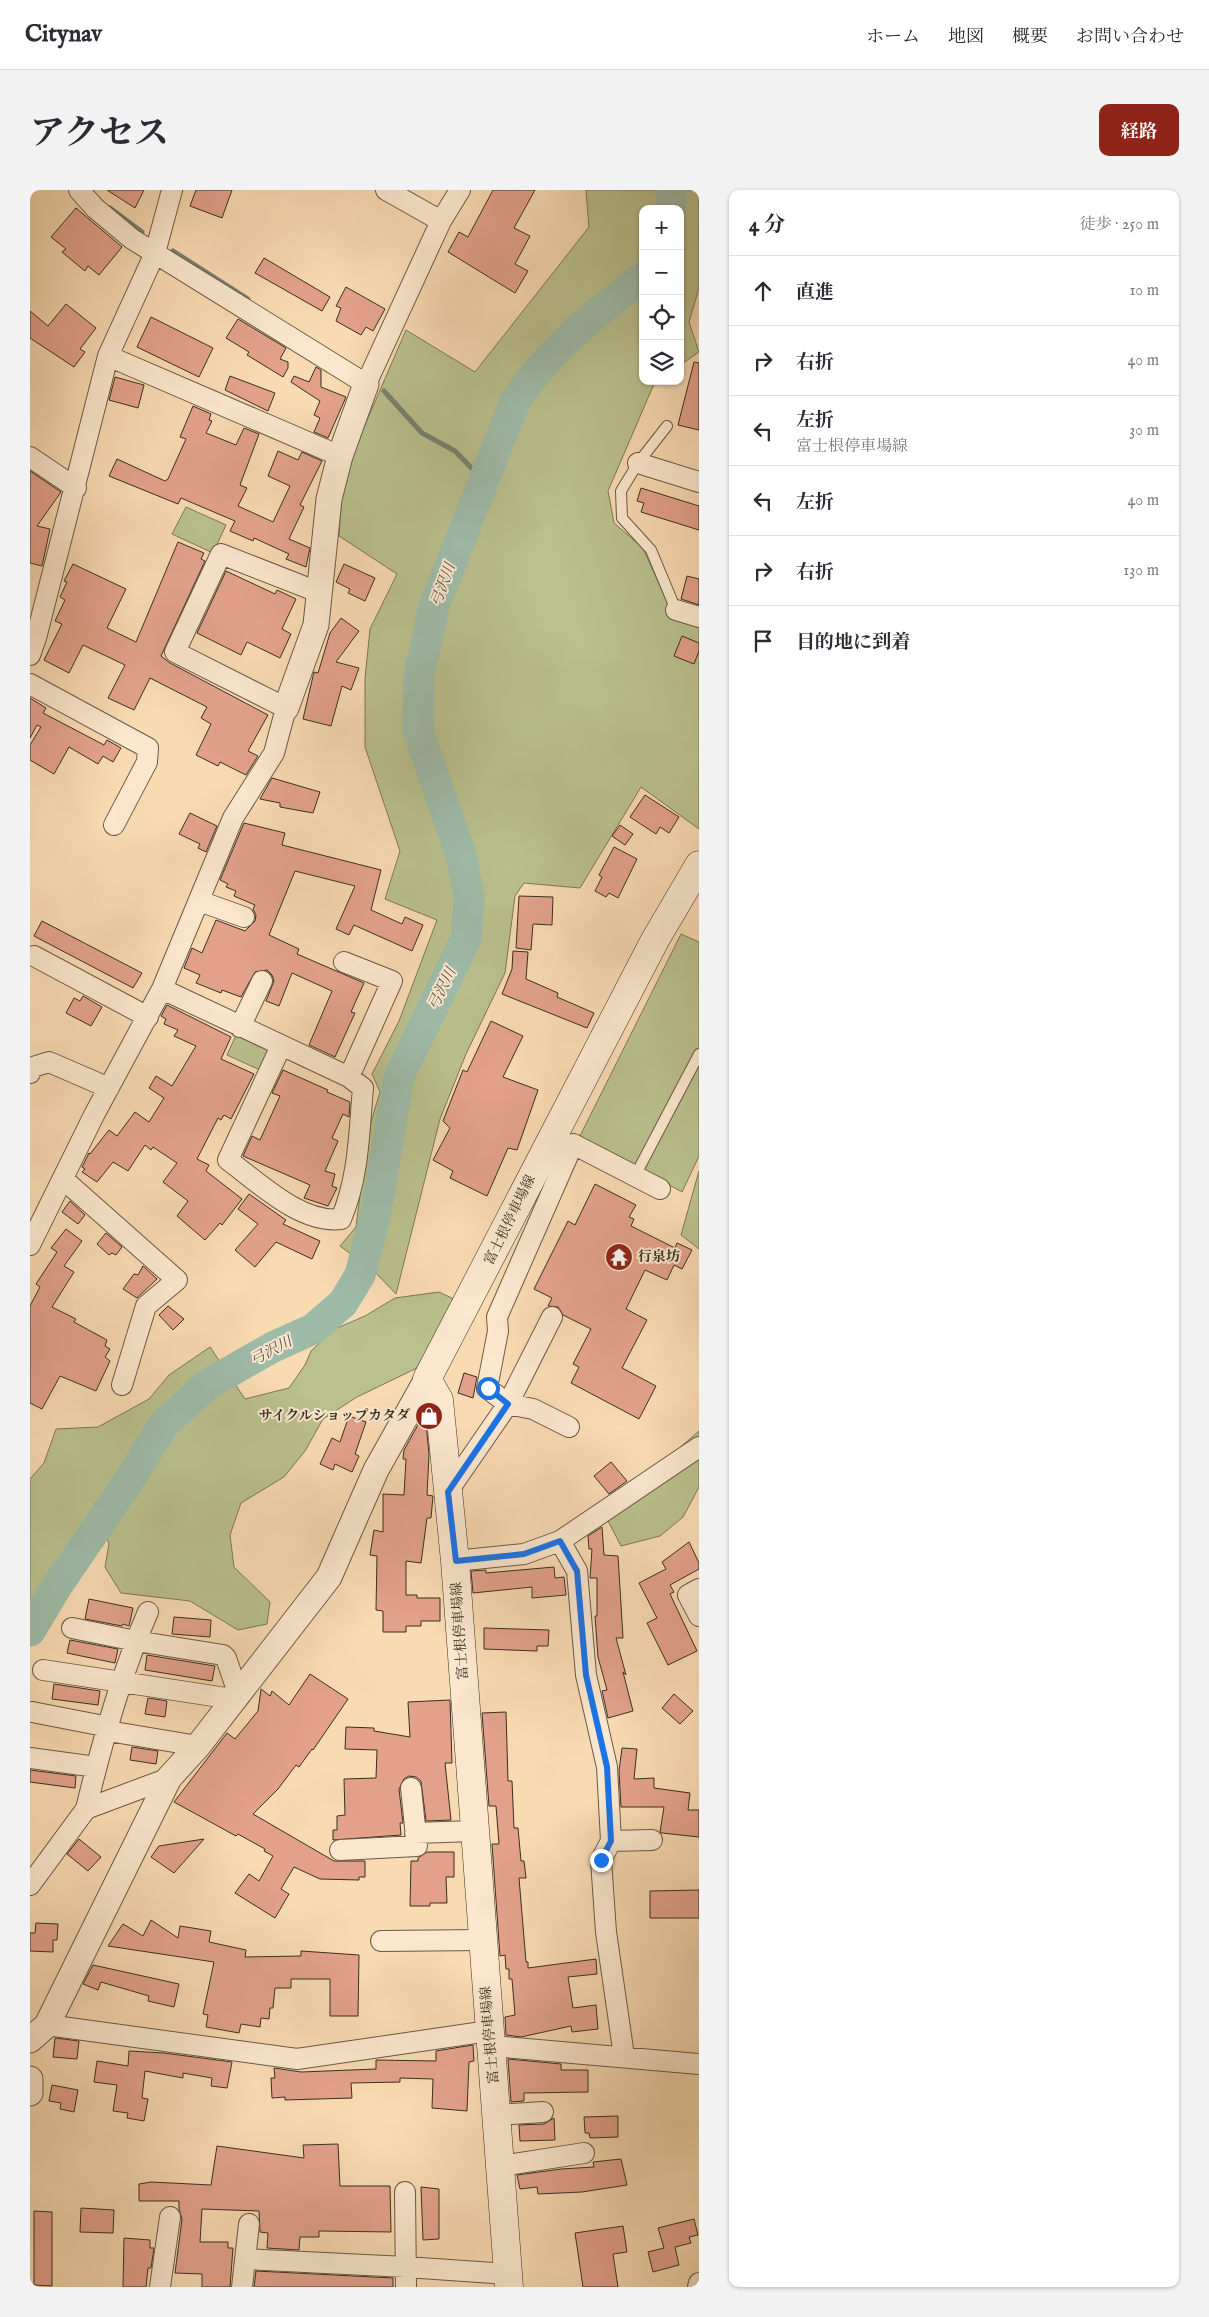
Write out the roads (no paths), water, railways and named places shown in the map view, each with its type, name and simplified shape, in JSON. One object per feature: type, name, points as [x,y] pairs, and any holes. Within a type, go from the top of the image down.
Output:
[{"type":"main road","name":"富士根停車場線","points":[[509,2281],[482,1940],[456,1561],[439,1400],[427,1379],[655,940],[699,865]]},
{"type":"street","points":[[79,190],[95,208],[132,238],[366,384]]},
{"type":"street","points":[[32,643],[76,488],[108,356],[155,253],[172,190]]},
{"type":"street","points":[[386,190],[441,221]]},
{"type":"street","points":[[30,1245],[38,1211],[63,1179],[109,1088],[148,1017],[162,989],[234,818],[274,753],[286,708],[316,625],[329,499],[340,456],[366,384],[441,221],[460,190]]},
{"type":"street","points":[[108,356],[340,456]]},
{"type":"street","points":[[30,458],[76,488]]},
{"type":"street","points":[[638,463],[699,482]]},
{"type":"street","points":[[286,708],[176,652],[221,554],[318,592]]},
{"type":"street","points":[[676,610],[699,617]]},
{"type":"street","points":[[30,684],[148,748],[147,762],[114,825]]},
{"type":"street","points":[[199,901],[244,917]]},
{"type":"street","points":[[34,956],[148,1017]]},
{"type":"street","points":[[344,962],[392,980],[349,1076]]},
{"type":"street","points":[[240,1027],[262,981]]},
{"type":"street","points":[[162,989],[240,1027],[349,1076],[363,1088],[358,1156],[353,1187],[341,1219],[327,1220],[296,1210],[228,1160],[282,1046]]},
{"type":"street","points":[[30,1073],[34,1067],[49,1062],[109,1088]]},
{"type":"street","points":[[569,1427],[533,1408],[508,1404],[488,1388],[498,1330],[497,1317],[573,1144],[660,1188]]},
{"type":"street","points":[[63,1179],[177,1280],[146,1306],[122,1385]]},
{"type":"street","points":[[448,1492],[508,1404],[552,1318]]},
{"type":"street","points":[[427,1379],[376,1470],[329,1577],[198,1746],[168,1778],[38,2033],[297,2059],[490,2038],[699,2064]]},
{"type":"street","points":[[456,1561],[524,1554],[560,1541],[699,1447]]},
{"type":"street","points":[[560,1541],[577,1571],[586,1675],[607,1767],[611,1841],[601,1860],[606,1932],[624,2056]]},
{"type":"street","points":[[699,1589],[688,1595],[699,1616]]},
{"type":"street","points":[[30,1885],[86,1809],[96,1767],[136,1641],[148,1612]]},
{"type":"street","points":[[72,1628],[136,1641],[223,1655],[226,1658],[236,1696]]},
{"type":"street","points":[[43,1670],[123,1683],[236,1696]]},
{"type":"street","points":[[32,1712],[198,1746]]},
{"type":"street","points":[[30,1758],[96,1767]]},
{"type":"street","points":[[86,1809],[168,1778]]},
{"type":"street","points":[[340,1850],[417,1846],[411,1788]]},
{"type":"street","points":[[415,1833],[474,1831]]},
{"type":"street","points":[[611,1841],[652,1840]]},
{"type":"street","points":[[380,1941],[482,1940]]},
{"type":"street","points":[[30,2079],[30,2093]]},
{"type":"street","points":[[497,2115],[543,2112]]},
{"type":"street","points":[[500,2166],[584,2153]]},
{"type":"street","points":[[405,2192],[406,2287]]},
{"type":"street","points":[[160,2287],[170,2216]]},
{"type":"street","points":[[242,2287],[249,2224]]},
{"type":"street","points":[[245,2259],[406,2267],[509,2281]]},
{"type":"street","points":[[698,2287],[699,2283]]},
{"type":"lane","points":[[667,426],[638,463],[621,491],[622,518],[651,550],[676,610]]},
{"type":"lane","points":[[635,1176],[699,1054]]},
{"type":"waterway","name":"弓沢川","points":[[670,205],[672,190]]},
{"type":"waterway","points":[[110,208],[142,232]]},
{"type":"waterway","points":[[173,251],[248,299]]},
{"type":"waterway","name":"弓沢川","points":[[30,1631],[57,1586],[128,1482],[164,1424],[208,1384],[273,1347],[313,1329],[343,1303],[360,1275],[375,1217],[399,1077],[466,939],[469,897],[461,855],[418,731],[419,676],[434,606],[514,404],[527,385],[556,351],[607,305],[639,280]]},
{"type":"waterway","points":[[384,391],[422,433],[455,451],[484,481]]},
{"type":"place","name":"行泉坊","points":[[619,1257]]},
{"type":"place","name":"サイクルショップカタダ","points":[[429,1416]]}]
